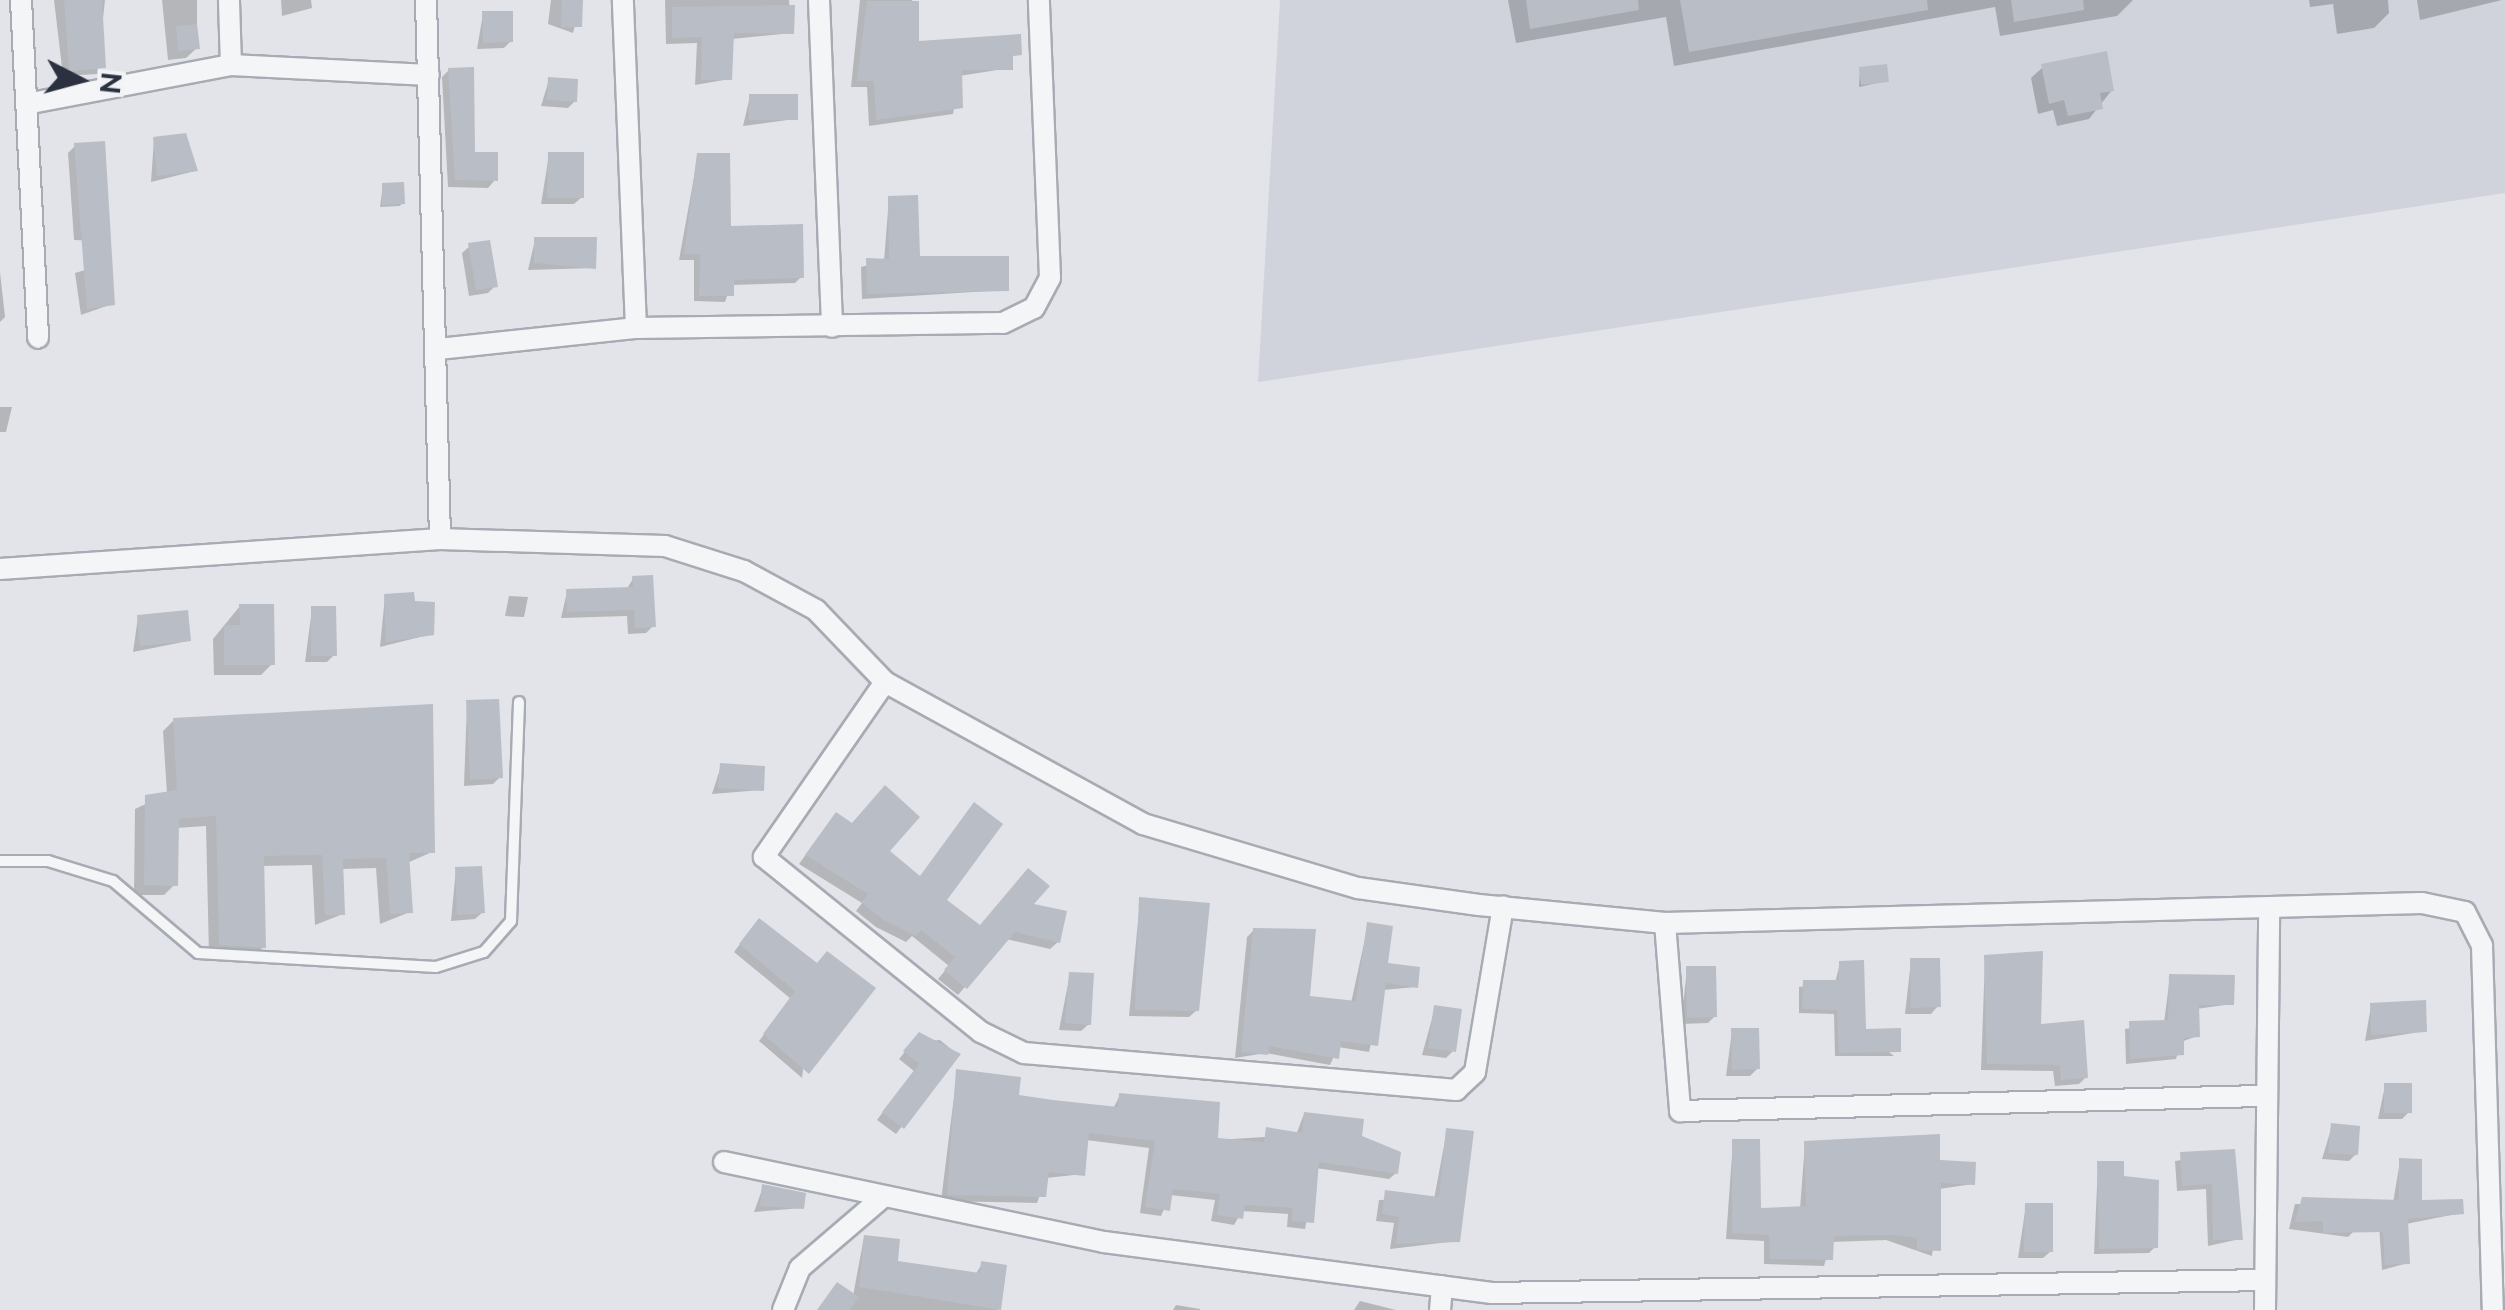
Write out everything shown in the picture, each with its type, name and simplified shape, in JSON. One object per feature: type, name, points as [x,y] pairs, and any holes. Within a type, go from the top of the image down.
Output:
[{"type":"street","points":[[20,0],[38,338]]},
{"type":"street","points":[[229,0],[231,64]]},
{"type":"street","points":[[426,0],[439,349],[440,539]]},
{"type":"street","points":[[623,0],[636,328]]},
{"type":"street","points":[[820,0],[832,327]]},
{"type":"street","points":[[439,349],[636,328],[1002,323],[1034,308],[1050,278],[1039,0]]},
{"type":"street","points":[[26,104],[231,64],[428,76]]},
{"type":"street","points":[[0,569],[440,539],[664,546],[744,570],[816,610],[885,682],[1143,824],[1358,888],[1664,923],[2269,911],[2422,903],[2466,912],[2482,946],[2493,1310]]},
{"type":"street","points":[[885,682],[764,857],[981,1032],[1024,1053],[1456,1090],[1474,1072],[1503,906]]},
{"type":"street","points":[[2265,1310],[2262,1096],[2269,911]]},
{"type":"street","points":[[1664,923],[1680,1110],[2262,1096]]},
{"type":"street","points":[[724,1162],[1104,1242],[1492,1293],[2264,1280]]},
{"type":"street","points":[[782,1310],[800,1268],[883,1197]]},
{"type":"street","points":[[1440,1310],[1442,1286]]},
{"type":"lane","points":[[0,861],[48,861],[113,881],[198,953],[436,967],[484,952],[511,921],[520,702]]},
{"type":"shaded area","points":[[1280,0],[2505,0],[2505,193],[1258,382]]},
{"type":"building","points":[[64,0],[102,0],[106,68],[69,71]]},
{"type":"building","points":[[562,0],[583,0],[582,27],[561,27]]},
{"type":"building","points":[[1526,0],[1638,0],[1639,10],[1530,29]]},
{"type":"building","points":[[1680,0],[1927,0],[1928,10],[1689,52]]},
{"type":"building","points":[[2011,0],[2083,0],[2084,10],[2014,22]]},
{"type":"building","points":[[867,1],[919,1],[919,41],[1021,34],[1022,55],[1013,56],[1013,70],[962,70],[963,108],[876,120],[874,81],[857,81]]},
{"type":"building","points":[[795,5],[794,34],[734,33],[732,80],[701,80],[702,37],[672,38],[672,7]]},
{"type":"building","points":[[482,11],[513,11],[513,42],[483,43]]},
{"type":"building","points":[[197,24],[200,49],[178,51],[176,26]]},
{"type":"building","points":[[2107,51],[2114,91],[2100,93],[2103,109],[2068,116],[2064,100],[2049,104],[2041,64]]},
{"type":"building","points":[[1887,64],[1889,82],[1861,85],[1859,67]]},
{"type":"building","points":[[474,67],[475,152],[498,152],[498,181],[455,180],[448,68]]},
{"type":"building","points":[[548,77],[578,79],[577,102],[547,100]]},
{"type":"building","points":[[749,94],[798,94],[798,120],[749,120]]},
{"type":"building","points":[[186,133],[198,171],[157,176],[153,137]]},
{"type":"building","points":[[105,141],[115,305],[87,309],[74,143]]},
{"type":"building","points":[[548,152],[584,152],[584,198],[547,198]]},
{"type":"building","points":[[697,153],[730,153],[731,226],[803,224],[804,278],[734,280],[734,296],[699,296],[700,254],[684,254]]},
{"type":"building","points":[[404,182],[405,204],[382,205],[382,183]]},
{"type":"building","points":[[918,195],[920,256],[1009,256],[1009,291],[867,294],[866,258],[889,259],[888,196]]},
{"type":"building","points":[[534,237],[597,237],[596,269],[534,263]]},
{"type":"building","points":[[490,240],[498,287],[476,290],[468,243]]},
{"type":"building","points":[[653,575],[656,627],[635,628],[634,610],[567,612],[566,589],[633,587],[632,576]]},
{"type":"building","points":[[414,592],[415,601],[435,602],[434,635],[386,642],[384,594]]},
{"type":"building","points":[[239,604],[274,604],[275,665],[224,665],[224,625],[240,625]]},
{"type":"building","points":[[311,606],[336,606],[337,656],[311,656]]},
{"type":"building","points":[[188,610],[191,641],[140,646],[137,615]]},
{"type":"building","points":[[499,699],[503,778],[470,780],[466,700]]},
{"type":"building","points":[[433,704],[435,853],[409,853],[413,913],[390,914],[386,858],[343,859],[345,915],[325,915],[322,855],[264,856],[266,948],[219,945],[216,816],[179,819],[178,886],[144,885],[145,795],[177,790],[173,718]]},
{"type":"building","points":[[720,763],[765,766],[764,791],[718,788]]},
{"type":"building","points":[[885,785],[920,817],[890,851],[920,876],[974,802],[1003,824],[947,900],[980,925],[1028,868],[1050,886],[1034,904],[1067,911],[1060,943],[1015,932],[967,989],[944,970],[955,957],[921,930],[916,936],[883,920],[861,902],[868,894],[805,855],[836,812],[852,823]]},
{"type":"building","points":[[482,866],[485,913],[457,915],[455,867]]},
{"type":"building","points":[[1139,897],[1210,903],[1199,1011],[1135,1010]]},
{"type":"building","points":[[759,918],[817,963],[827,951],[876,988],[809,1074],[763,1034],[795,991],[739,944]]},
{"type":"building","points":[[1367,922],[1393,926],[1388,963],[1420,967],[1418,988],[1386,983],[1378,1046],[1341,1041],[1339,1059],[1269,1046],[1268,1055],[1241,1052],[1253,928],[1316,929],[1310,996],[1356,1001]]},
{"type":"building","points":[[2043,951],[2041,1024],[2084,1020],[2088,1078],[2061,1080],[2060,1065],[1987,1064],[1984,955]]},
{"type":"building","points":[[1910,958],[1940,958],[1941,1007],[1911,1008]]},
{"type":"building","points":[[1864,960],[1866,1029],[1901,1028],[1901,1052],[1839,1053],[1837,1010],[1802,1009],[1803,980],[1839,980],[1839,961]]},
{"type":"building","points":[[1686,966],[1716,966],[1717,1017],[1687,1018]]},
{"type":"building","points":[[1069,972],[1094,973],[1091,1025],[1065,1023]]},
{"type":"building","points":[[2169,974],[2235,975],[2234,1005],[2199,1005],[2200,1037],[2184,1038],[2184,1055],[2130,1059],[2129,1021],[2168,1020]]},
{"type":"building","points":[[2426,1000],[2427,1032],[2371,1035],[2370,1003]]},
{"type":"building","points":[[1434,1005],[1462,1009],[1456,1052],[1428,1048]]},
{"type":"building","points":[[1731,1028],[1759,1028],[1760,1069],[1732,1070]]},
{"type":"building","points":[[919,1032],[961,1054],[904,1129],[882,1112],[919,1064],[903,1051]]},
{"type":"building","points":[[956,1069],[1021,1077],[1019,1095],[1053,1100],[1118,1107],[1119,1093],[1220,1102],[1218,1138],[1264,1142],[1266,1127],[1302,1133],[1304,1112],[1364,1119],[1362,1136],[1401,1152],[1398,1174],[1319,1162],[1314,1223],[1292,1221],[1293,1208],[1245,1205],[1243,1219],[1217,1215],[1220,1194],[1173,1189],[1170,1211],[1145,1207],[1155,1141],[1089,1133],[1085,1176],[1049,1172],[1046,1197],[947,1195]]},
{"type":"building","points":[[2384,1083],[2412,1083],[2412,1113],[2384,1113]]},
{"type":"building","points":[[2331,1123],[2360,1126],[2358,1155],[2328,1153]]},
{"type":"building","points":[[1446,1128],[1474,1131],[1460,1242],[1396,1244],[1399,1217],[1382,1214],[1385,1190],[1439,1197]]},
{"type":"building","points":[[1940,1134],[1940,1160],[1976,1162],[1975,1185],[1941,1183],[1941,1251],[1917,1250],[1917,1238],[1834,1236],[1833,1260],[1770,1259],[1769,1235],[1732,1233],[1732,1139],[1760,1139],[1761,1208],[1806,1206],[1804,1141]]},
{"type":"building","points":[[2235,1149],[2243,1240],[2213,1240],[2212,1184],[2182,1186],[2180,1152]]},
{"type":"building","points":[[2399,1158],[2422,1159],[2422,1200],[2463,1199],[2464,1214],[2408,1219],[2410,1264],[2385,1265],[2383,1232],[2323,1233],[2323,1221],[2295,1222],[2302,1197],[2399,1200]]},
{"type":"building","points":[[2097,1161],[2124,1161],[2124,1176],[2159,1180],[2158,1248],[2099,1249]]},
{"type":"building","points":[[762,1184],[806,1193],[804,1209],[760,1206]]},
{"type":"building","points":[[2025,1203],[2053,1203],[2053,1252],[2024,1252]]},
{"type":"building","points":[[864,1235],[900,1239],[898,1261],[980,1273],[981,1261],[1007,1265],[1001,1310],[859,1287]]},
{"type":"building","points":[[837,1282],[859,1297],[850,1310],[817,1310]]}]
